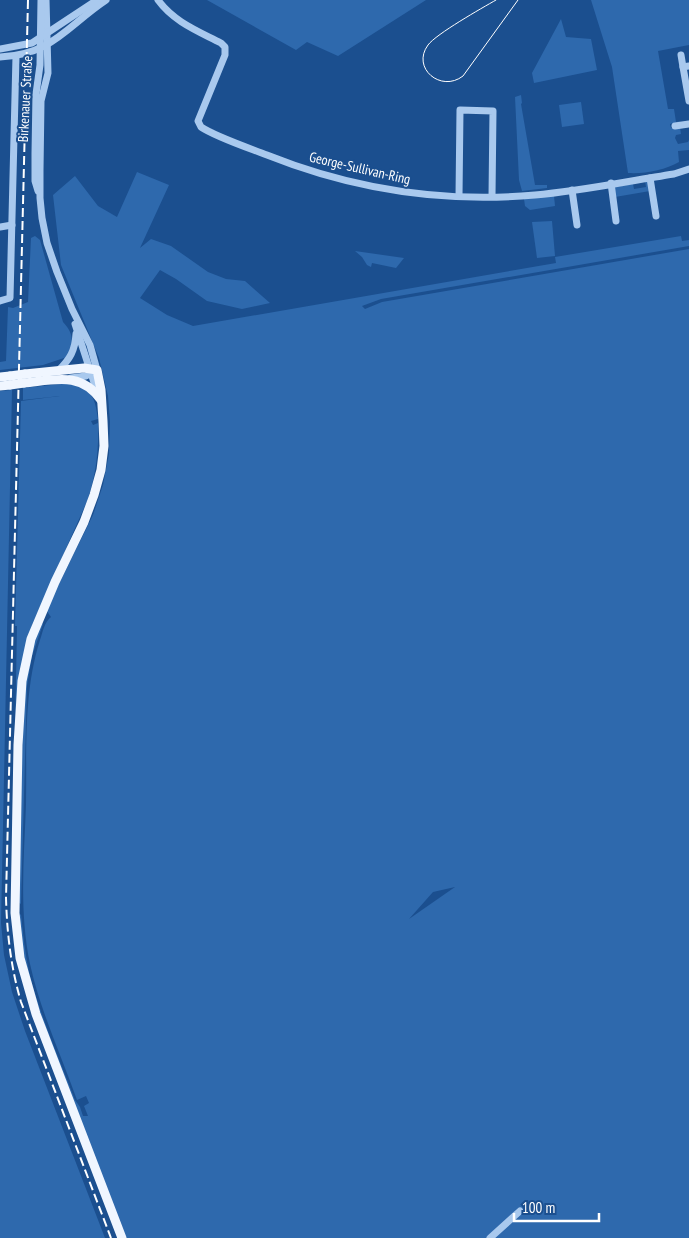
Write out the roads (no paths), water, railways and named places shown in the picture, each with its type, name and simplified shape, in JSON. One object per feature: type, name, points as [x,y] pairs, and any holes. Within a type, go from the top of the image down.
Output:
[{"type":"main road","points":[[25,379],[58,370],[92,371],[100,398],[103,418],[104,446],[101,470],[94,495],[84,522],[31,639],[22,681],[19,708],[15,874],[17,936],[24,973],[36,1014],[122,1238]]},
{"type":"main road","points":[[0,377],[10,380],[71,378],[89,388],[100,398]]},
{"type":"main road","points":[[0,386],[10,380]]},
{"type":"street","name":"Birkenauer Straße","points":[[41,0],[39,80],[36,94],[35,181],[40,198],[47,243],[56,272],[90,346],[92,371]]},
{"type":"street","name":"Birkenauer Straße","points":[[40,198],[41,101],[48,73],[46,0]]},
{"type":"street","points":[[0,49],[32,43],[98,0]]},
{"type":"street","points":[[0,57],[16,56],[40,49],[69,30],[88,12],[106,0]]},
{"type":"street","name":"George-Sullivan-Ring","points":[[158,0],[168,14],[221,42],[225,47],[225,55],[198,121],[201,127],[284,162],[326,176],[426,195],[492,196],[537,195],[674,174],[689,169]]},
{"type":"street","points":[[681,55],[686,66],[689,96]]},
{"type":"street","points":[[0,301],[10,298],[16,56]]},
{"type":"street","points":[[459,196],[460,110],[493,111],[492,196]]},
{"type":"street","points":[[675,126],[689,124]]},
{"type":"street","points":[[650,178],[656,216]]},
{"type":"street","points":[[611,184],[616,221]]},
{"type":"street","points":[[572,190],[577,225]]},
{"type":"street","points":[[0,227],[12,225]]},
{"type":"street","name":"Birkenauer Straße","points":[[72,309],[76,328],[92,371]]},
{"type":"street","name":"Birkenauer Straße","points":[[58,370],[72,356],[76,343],[76,328]]},
{"type":"street","points":[[71,378],[92,371]]},
{"type":"street","points":[[490,1238],[520,1212]]},
{"type":"tram line","points":[[496,0],[449,28],[428,45],[423,62],[431,76],[446,82],[463,76],[518,0]]},
{"type":"railway","points":[[28,0],[6,898],[7,925],[12,964],[21,1002],[111,1238]]}]
